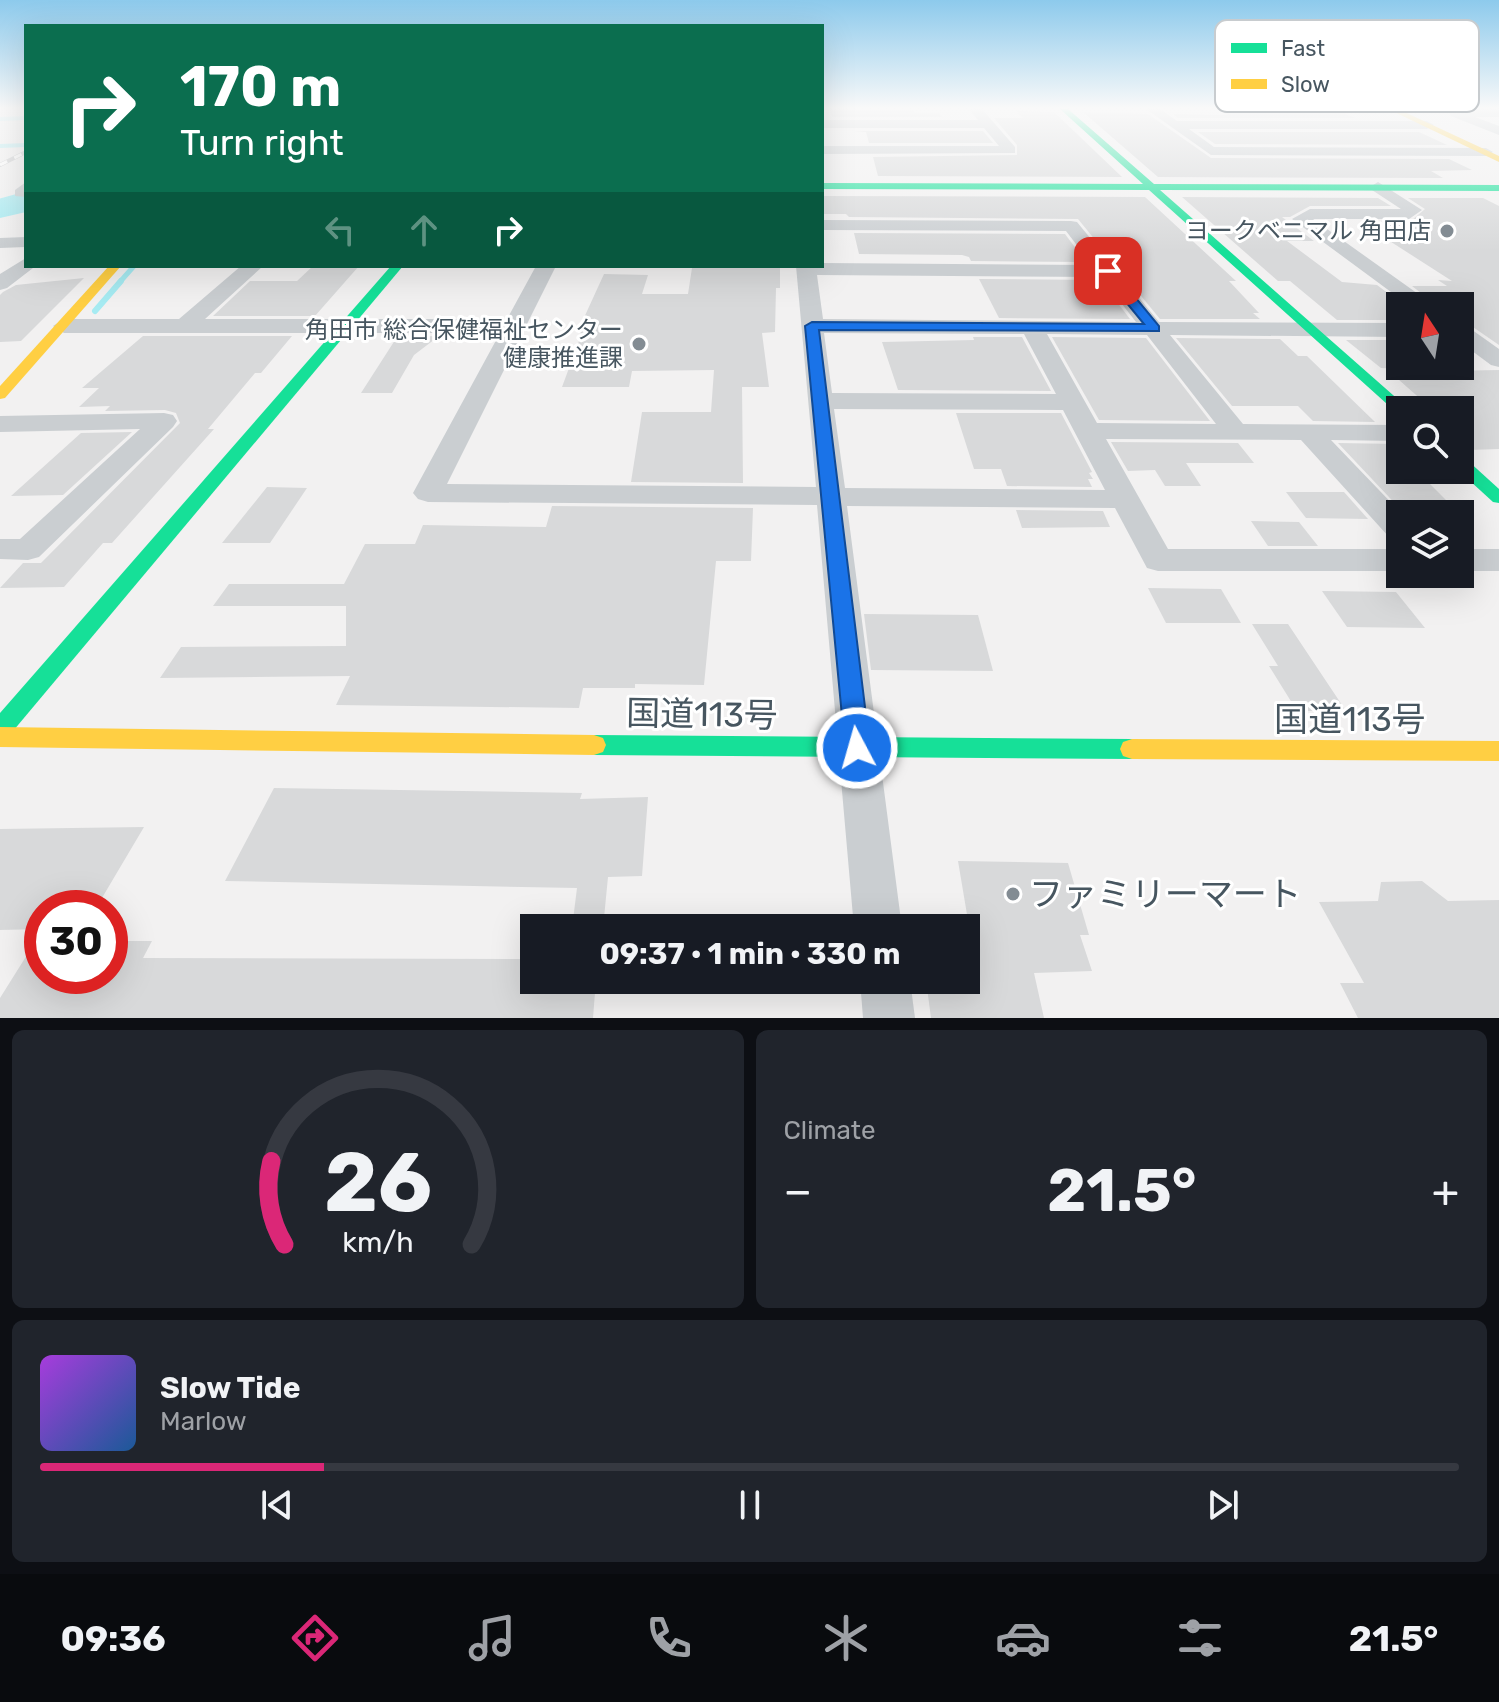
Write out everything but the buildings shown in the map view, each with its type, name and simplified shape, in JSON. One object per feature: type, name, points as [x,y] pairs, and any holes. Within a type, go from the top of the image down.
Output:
[{"type":"main road","points":[[1115,157],[1386,396]]},
{"type":"main road","points":[[824,186],[1499,188]]},
{"type":"main road","points":[[0,395],[113,268]]},
{"type":"main road","points":[[0,730],[395,268]]},
{"type":"main road","points":[[1474,476],[1499,498]]},
{"type":"main road","name":"国道113号","points":[[0,737],[857,748],[1499,751]]},
{"type":"street","points":[[1378,187],[1414,210],[1409,214],[1310,214],[1301,219],[1404,292]]},
{"type":"street","points":[[824,225],[1071,226],[1236,432]]},
{"type":"street","points":[[0,243],[24,242]]},
{"type":"street","points":[[0,284],[24,266]]},
{"type":"street","points":[[824,267],[1108,271]]},
{"type":"street","points":[[186,325],[251,268]]},
{"type":"street","points":[[545,268],[428,493],[1125,499]]},
{"type":"street","points":[[806,268],[876,914]]},
{"type":"street","points":[[64,326],[517,326]]},
{"type":"street","points":[[812,326],[1386,330]]},
{"type":"street","points":[[1032,328],[1158,560],[1386,560]]},
{"type":"street","points":[[1474,342],[1499,360]]},
{"type":"street","points":[[820,401],[1072,402]]},
{"type":"street","points":[[0,424],[164,421],[28,550],[0,549]]},
{"type":"street","points":[[1088,431],[1386,433]]},
{"type":"street","points":[[1308,432],[1386,515]]},
{"type":"street","points":[[1474,560],[1499,560]]},
{"type":"street","points":[[886,994],[889,1018]]},
{"type":"waterway","points":[[0,201],[24,195]]},
{"type":"waterway","points":[[0,210],[24,204]]},
{"type":"waterway","points":[[119,283],[132,268]]},
{"type":"waterway","points":[[95,311],[121,281]]},
{"type":"railway","points":[[0,165],[17,157]]},
{"type":"traffic: fast","points":[[1117,157],[1386,396]]},
{"type":"traffic: fast","points":[[824,186],[1499,188]]},
{"type":"traffic: fast","points":[[0,730],[395,268]]},
{"type":"traffic: fast","points":[[1474,476],[1499,498]]},
{"type":"traffic: fast","points":[[594,745],[1132,749]]},
{"type":"traffic: slow","points":[[1494,157],[1499,159]]},
{"type":"traffic: slow","points":[[0,395],[113,268]]},
{"type":"traffic: slow","points":[[0,737],[594,745]]},
{"type":"traffic: slow","points":[[1132,749],[1499,751]]},
{"type":"place","name":"ヨークベニマル 角田店","points":[[1447,231]]},
{"type":"place","name":"角田市 総合保健福祉センター 健康推進課","points":[[639,344]]},
{"type":"place","name":"ファミリーマート","points":[[1013,894]]},
{"type":"route","points":[[857,748],[812,326],[1154,328],[1108,271]]}]
